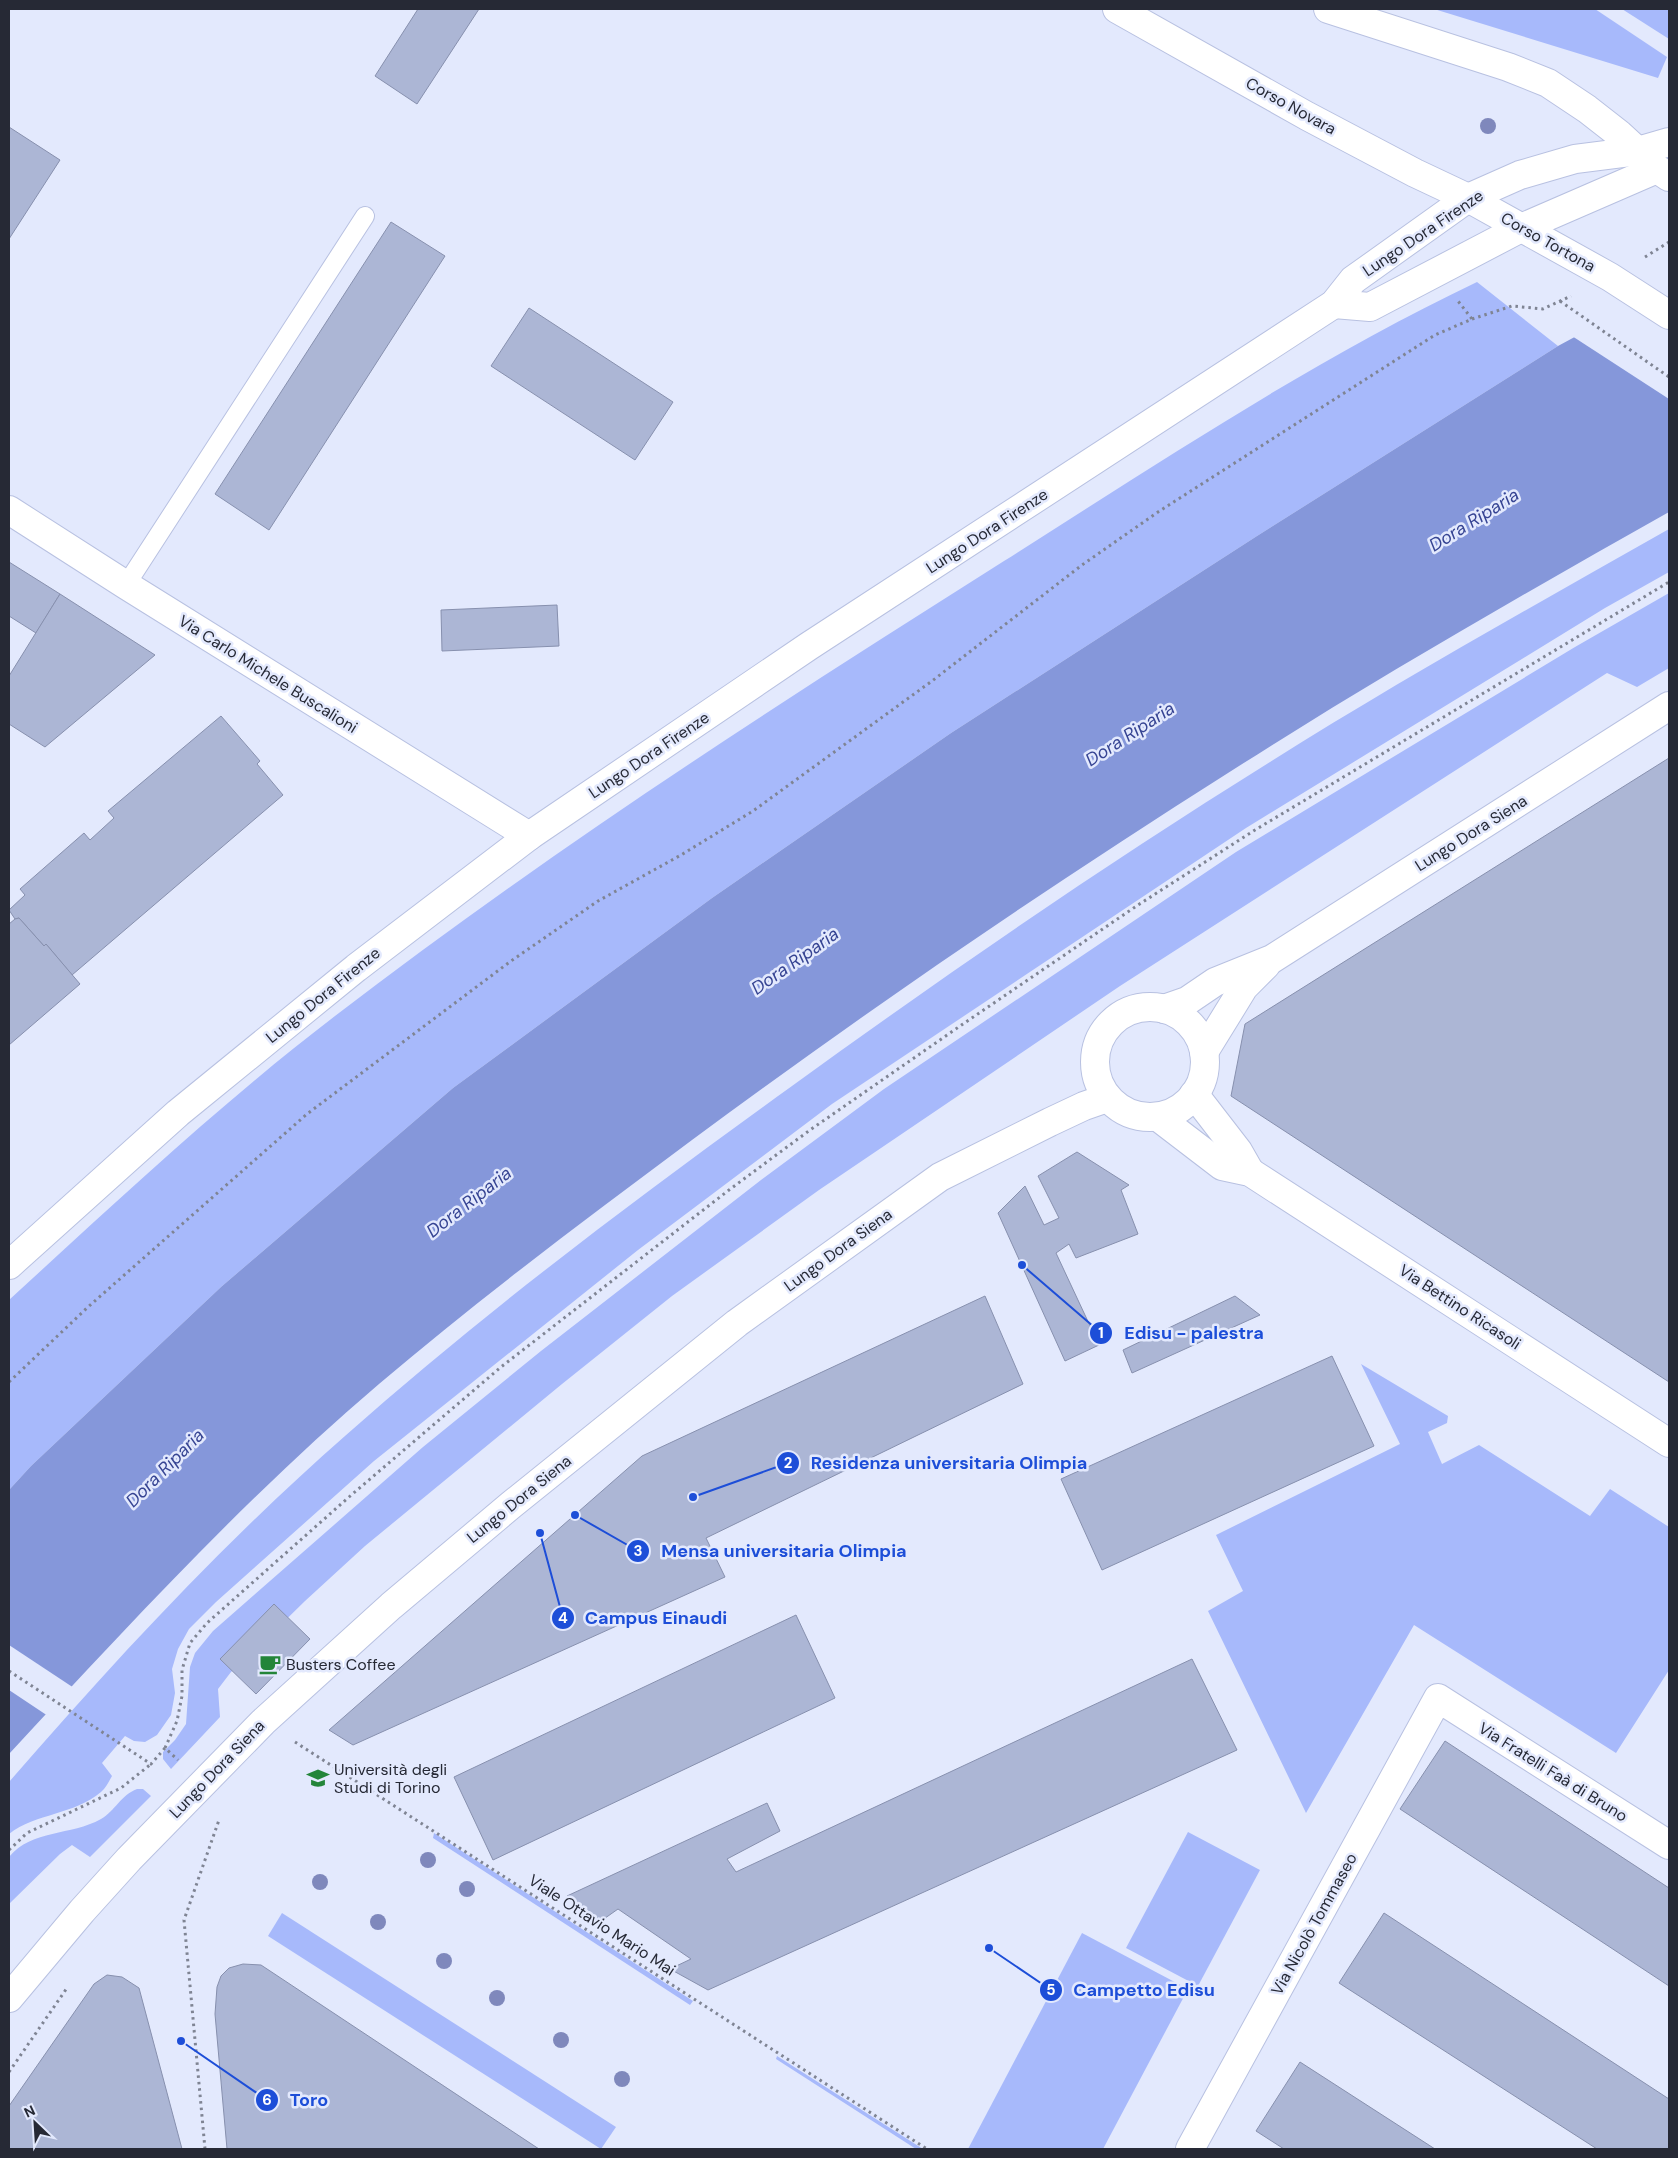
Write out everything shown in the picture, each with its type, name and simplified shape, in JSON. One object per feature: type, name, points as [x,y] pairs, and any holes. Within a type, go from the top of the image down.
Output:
[{"type":"street","name":"Corso Novara","points":[[1117,9],[1307,116],[1415,173],[1468,198]]},
{"type":"street","points":[[1328,9],[1508,67],[1548,83],[1587,109],[1658,166],[1669,142]]},
{"type":"street","name":"Lungo Dora Firenze","points":[[9,1265],[178,1113],[356,968],[529,836],[809,646],[1334,304],[1353,280],[1468,198],[1520,175],[1575,159],[1658,166]]},
{"type":"street","name":"Lungo Dora Firenze","points":[[1334,304],[1370,307],[1521,228],[1658,166]]},
{"type":"street","name":"Corso Tortona","points":[[1468,198],[1610,277],[1669,315]]},
{"type":"street","name":"Via Carlo Michele Buscalioni","points":[[9,510],[529,836]]},
{"type":"street","name":"Lungo Dora Siena","points":[[1164,1009],[1187,1001],[1215,982],[1272,959],[1669,706]]},
{"type":"street","name":"Lungo Dora Siena","points":[[1204,1052],[1244,988],[1272,959]]},
{"type":"street","points":[[1150,1006],[1164,1009],[1185,1019],[1197,1033],[1204,1052],[1205,1068],[1200,1086],[1189,1101],[1175,1111],[1158,1116],[1142,1117],[1126,1112],[1107,1098],[1095,1071],[1095,1052],[1102,1034],[1114,1020],[1130,1010],[1150,1006]]},
{"type":"street","name":"Via Bettino Ricasoli","points":[[1194,1094],[1238,1151],[1250,1172]]},
{"type":"street","name":"Lungo Dora Siena","points":[[9,1998],[82,1911],[263,1722],[391,1606],[511,1505],[738,1323],[940,1177],[1050,1122],[1084,1106],[1107,1098]]},
{"type":"street","name":"Via Bettino Ricasoli","points":[[1158,1116],[1222,1166],[1250,1172],[1669,1443]]},
{"type":"street","name":"Via Fratelli Faà di Bruno","points":[[1438,1698],[1669,1845]]},
{"type":"street","name":"Via Nicolò Tommaseo","points":[[1190,2149],[1438,1698]]},
{"type":"lane","points":[[126,585],[364,216]]},
{"type":"path","points":[[9,1382],[88,1307],[307,1114],[511,961],[598,901],[752,811],[932,680],[1082,565],[1158,512],[1435,335],[1472,319],[1436,273]]},
{"type":"path","points":[[1560,301],[1669,377]]},
{"type":"path","points":[[9,1850],[27,1833],[121,1788],[151,1764],[164,1748],[178,1721],[182,1696],[182,1670],[190,1643],[206,1623],[349,1497],[501,1368],[646,1254],[810,1130],[1138,905],[1264,824],[1669,582]]},
{"type":"path","points":[[9,1671],[151,1764]]},
{"type":"path","name":"Viale Ottavio Mario Mai","points":[[263,1722],[927,2149]]},
{"type":"path","points":[[164,1748],[203,1783],[221,1815],[184,1920],[206,2149]]},
{"type":"shaded area","points":[[1434,9],[1595,9],[1667,57],[1658,78]]},
{"type":"shaded area","points":[[1622,9],[1669,9],[1669,39]]},
{"type":"shaded area","points":[[1477,282],[1558,346],[1257,536],[951,733],[712,898],[453,1088],[221,1287],[31,1466],[9,1490],[9,1300],[209,1119],[292,1049],[497,896],[748,725],[1236,414],[1355,345]]},
{"type":"shaded area","points":[[1669,529],[1669,572],[1605,608],[1246,828],[832,1104],[638,1250],[374,1461],[216,1602],[189,1629],[178,1649],[172,1669],[175,1693],[171,1715],[157,1735],[145,1742],[134,1741],[125,1736],[102,1763],[112,1776],[103,1790],[90,1800],[31,1822],[9,1834],[9,1782],[171,1603],[300,1476],[399,1389],[508,1299],[620,1212],[792,1086],[909,1002],[1088,880],[1209,801],[1368,702]]},
{"type":"shaded area","points":[[1669,593],[1669,668],[1637,687],[1607,673],[1120,986],[819,1190],[672,1296],[365,1546],[231,1672],[218,1689],[220,1717],[171,1769],[163,1759],[163,1752],[175,1740],[186,1724],[190,1667],[195,1653],[213,1631],[423,1447],[541,1351],[761,1180],[884,1089],[1236,852],[1575,647]]},
{"type":"shaded area","points":[[1361,1364],[1448,1416],[1447,1423],[1428,1432],[1442,1464],[1479,1445],[1590,1516],[1610,1489],[1669,1527],[1669,1670],[1616,1753],[1414,1625],[1306,1813],[1208,1611],[1243,1591],[1216,1535],[1400,1444]]},
{"type":"shaded area","points":[[137,1789],[143,1789],[151,1796],[90,1857],[72,1845],[60,1854],[9,1904],[9,1857],[18,1848],[40,1837],[77,1828],[101,1819],[127,1795]]},
{"type":"shaded area","points":[[1188,1832],[1260,1870],[1198,1986],[1126,1948]]},
{"type":"shaded area","points":[[434,1833],[693,2001],[690,2005],[433,1838]]},
{"type":"shaded area","points":[[282,1913],[616,2127],[601,2149],[268,1936]]},
{"type":"shaded area","points":[[1082,1933],[1188,1989],[1103,2149],[968,2149]]},
{"type":"shaded area","points":[[777,2056],[923,2149],[916,2149],[776,2059]]},
{"type":"water","name":"Dora Riparia","points":[[1669,286],[1669,512],[1392,672],[1160,817],[1024,906],[890,998],[757,1092],[652,1170],[534,1259],[456,1321],[330,1427],[188,1564],[9,1754],[9,1490],[31,1466],[221,1287],[453,1088],[712,898],[951,733],[1257,536],[1558,346]]},
{"type":"pier","points":[[1669,283],[1669,399],[1572,336]]},
{"type":"pier","points":[[9,1645],[74,1688],[48,1716],[9,1690]]},
{"type":"building","points":[[418,9],[479,9],[417,104],[375,76]]},
{"type":"building","points":[[9,127],[60,160],[9,239]]},
{"type":"building","points":[[391,222],[445,256],[269,530],[215,494]]},
{"type":"building","points":[[529,308],[673,402],[635,460],[491,366]]},
{"type":"building","points":[[9,562],[60,594],[36,633],[9,616]]},
{"type":"building","points":[[60,594],[155,655],[45,747],[9,724],[9,676]]},
{"type":"building","points":[[557,605],[559,646],[442,651],[441,610]]},
{"type":"building","points":[[221,716],[260,761],[257,764],[283,795],[72,975],[46,944],[44,946],[19,918],[15,919],[9,910],[25,895],[20,889],[84,833],[90,840],[114,818],[108,811]]},
{"type":"building","points":[[1669,758],[1669,1382],[1231,1096],[1245,1024]]},
{"type":"building","points":[[19,918],[44,946],[46,944],[80,984],[9,1045],[9,924]]},
{"type":"building","points":[[1077,1152],[1129,1185],[1121,1190],[1138,1234],[1076,1258],[1069,1244],[1056,1253],[1099,1345],[1065,1361],[998,1213],[1025,1186],[1044,1225],[1059,1218],[1038,1176]]},
{"type":"building","points":[[985,1296],[1023,1384],[706,1538],[725,1577],[353,1745],[329,1730],[642,1456]]},
{"type":"building","points":[[1235,1296],[1260,1315],[1132,1373],[1123,1350]]},
{"type":"building","points":[[1332,1356],[1374,1446],[1102,1570],[1061,1479]]},
{"type":"building","points":[[274,1604],[310,1639],[256,1694],[220,1659]]},
{"type":"building","points":[[796,1615],[835,1698],[493,1860],[454,1777]]},
{"type":"building","points":[[1192,1659],[1237,1750],[708,1990],[670,1969],[691,1959],[618,1909],[601,1921],[567,1896],[767,1803],[780,1831],[727,1859],[736,1872]]},
{"type":"building","points":[[1445,1741],[1669,1888],[1669,1986],[1400,1809]]},
{"type":"building","points":[[1384,1913],[1669,2099],[1669,2149],[1597,2149],[1339,1983]]},
{"type":"building","points":[[243,1964],[261,1965],[539,2149],[227,2149],[215,2014],[217,1987],[221,1976],[229,1968]]},
{"type":"building","points":[[107,1975],[122,1977],[139,1988],[182,2149],[9,2149],[9,2106],[94,1984]]},
{"type":"building","points":[[1300,2062],[1435,2149],[1284,2149],[1256,2131]]},
{"type":"place","name":"Edisu - palestra","points":[[1022,1265]]},
{"type":"place","name":"Residenza universitaria Olimpia","points":[[693,1497]]},
{"type":"place","name":"Mensa universitaria Olimpia","points":[[575,1515]]},
{"type":"place","name":"Campus Einaudi","points":[[540,1533]]},
{"type":"place","name":"Busters Coffee","points":[[270,1664]]},
{"type":"place","name":"Università degli Studi di Torino","points":[[318,1778]]},
{"type":"place","name":"Campetto Edisu","points":[[989,1948]]},
{"type":"place","name":"Toro","points":[[181,2041]]}]
